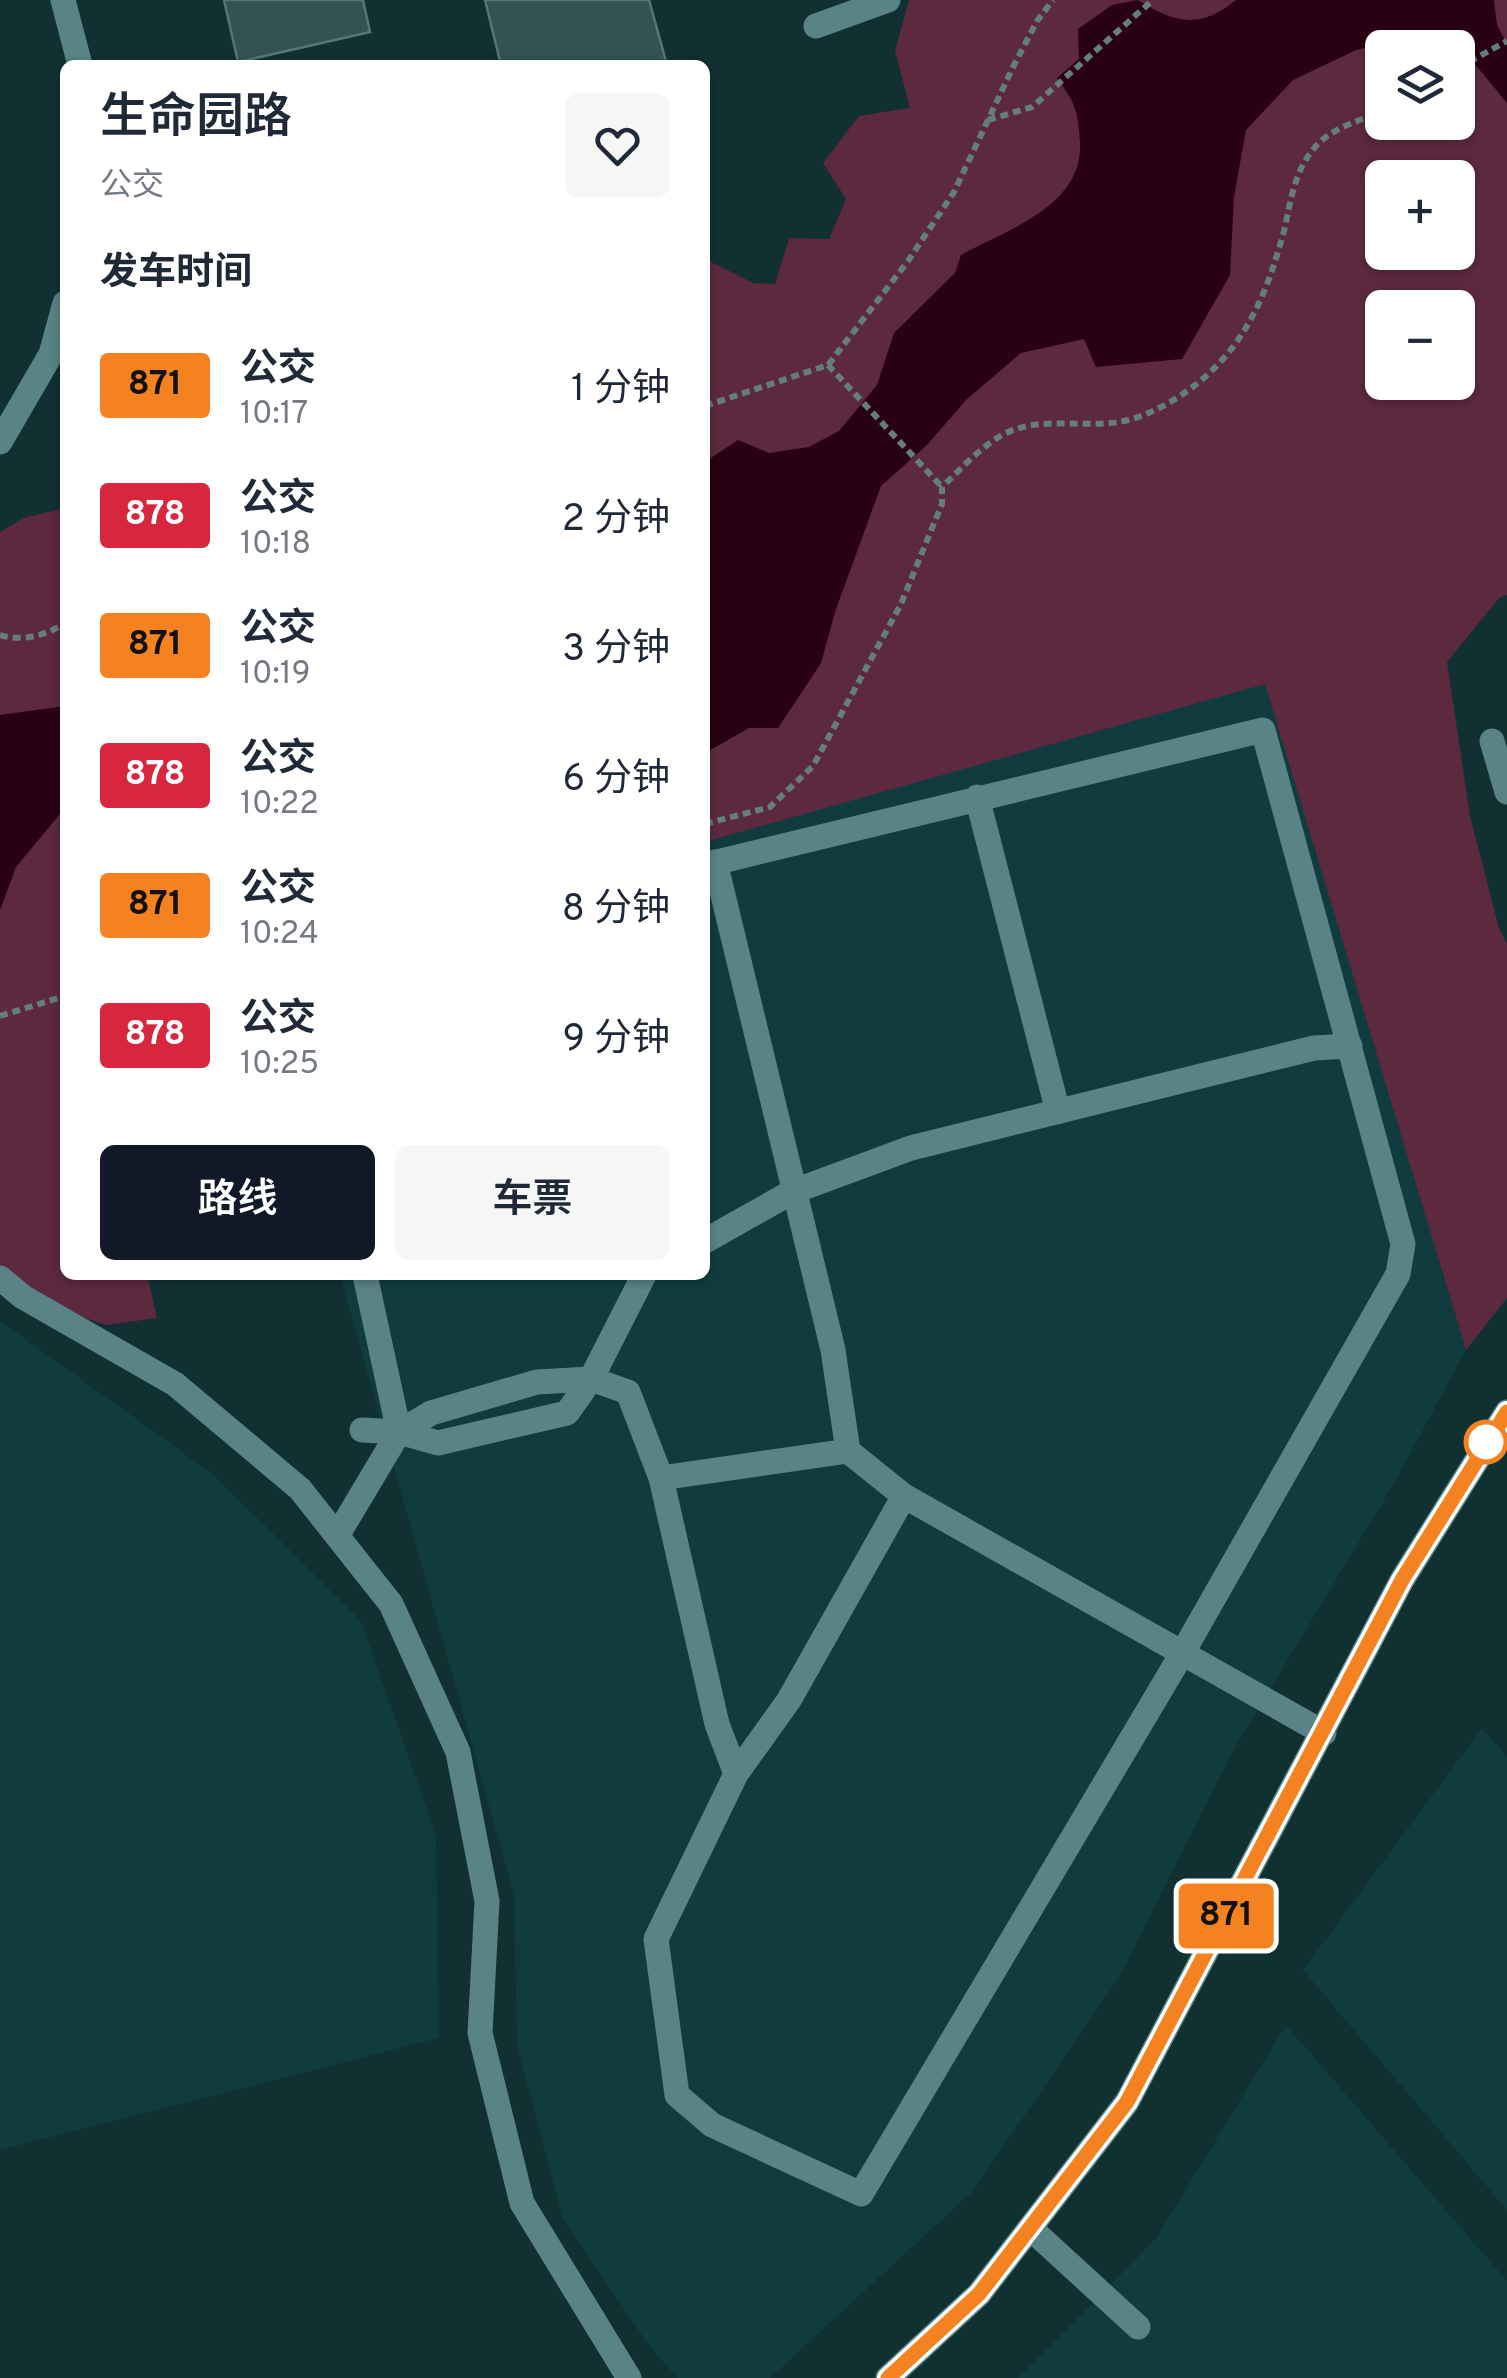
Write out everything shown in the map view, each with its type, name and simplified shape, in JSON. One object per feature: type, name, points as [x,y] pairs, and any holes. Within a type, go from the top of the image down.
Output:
[{"type":"street","points":[[63,0],[79,60]]},
{"type":"street","points":[[816,26],[888,0]]},
{"type":"street","points":[[0,442],[51,354],[60,321]]},
{"type":"street","points":[[904,1496],[789,1700],[736,1774],[656,1940],[677,2094],[712,2125],[861,2194],[1183,1652],[1398,1274],[1403,1244],[1263,730],[710,864],[833,1350],[848,1451],[904,1496],[1183,1652],[1324,1733]]},
{"type":"street","points":[[1492,742],[1507,792]]},
{"type":"street","points":[[977,798],[1058,1112]]},
{"type":"street","points":[[710,1238],[792,1192],[910,1148],[1314,1048],[1350,1046]]},
{"type":"street","points":[[0,1278],[23,1297],[175,1384],[300,1489],[391,1604],[458,1752],[487,1901],[480,2033],[522,2203],[628,2378]]},
{"type":"street","points":[[366,1280],[400,1432]]},
{"type":"street","points":[[362,1430],[400,1432],[438,1443],[567,1412],[591,1379],[641,1280]]},
{"type":"street","points":[[337,1536],[400,1432],[432,1413],[537,1382],[591,1379],[628,1392],[661,1478],[717,1724],[736,1774]]},
{"type":"street","points":[[888,2378],[979,2294],[1127,2102],[1402,1580],[1507,1412]]},
{"type":"street","points":[[661,1478],[848,1451]]},
{"type":"street","points":[[1030,2228],[1138,2327]]},
{"type":"path","points":[[710,404],[828,365],[932,228],[954,192],[1037,21],[1053,0]]},
{"type":"path","points":[[988,120],[1032,107],[1152,0]]},
{"type":"path","points":[[1475,59],[1507,41]]},
{"type":"path","points":[[710,823],[770,808],[813,766],[901,604],[942,504],[942,487],[980,451],[1008,433],[1036,425],[1117,422],[1144,415],[1204,378],[1236,345],[1272,271],[1297,176],[1316,146],[1342,127],[1365,118]]},
{"type":"path","points":[[828,365],[942,487]]},
{"type":"path","points":[[0,636],[12,640],[51,632],[60,626]]},
{"type":"path","points":[[0,1016],[60,998]]},
{"type":"shaded area","points":[[909,0],[1507,0],[1507,595],[1499,598],[1447,662],[1470,816],[1499,928],[1507,944],[1507,1298],[1466,1350],[1265,684],[710,841],[710,262],[753,283],[775,284],[789,238],[829,239],[846,199],[823,163],[859,116],[910,108],[895,51]]},
{"type":"shaded area","points":[[1138,0],[1164,14],[1188,20],[1211,16],[1236,0],[1494,0],[1497,25],[1507,44],[1507,103],[1475,64],[1475,30],[1365,30],[1365,48],[1293,80],[1246,130],[1234,197],[1230,275],[1182,359],[1096,367],[1084,339],[1021,353],[966,400],[927,445],[881,486],[836,609],[821,663],[778,728],[749,728],[710,750],[710,459],[738,440],[769,453],[809,447],[839,431],[877,385],[894,333],[955,273],[961,255],[1020,225],[1056,200],[1078,165],[1080,143],[1075,108],[1057,78],[1079,59],[1078,29],[1112,5]]},
{"type":"shaded area","points":[[60,509],[60,1280],[148,1280],[157,1318],[106,1325],[23,1297],[0,1278],[0,532],[24,518]]},
{"type":"shaded area","points":[[1265,683],[1466,1350],[1392,1487],[1234,1749],[1120,1976],[972,2192],[770,2378],[677,2378],[648,2344],[563,2219],[517,2046],[514,1895],[341,1280],[710,1280],[710,841]]},
{"type":"shaded area","points":[[60,707],[60,814],[16,867],[0,910],[0,715]]},
{"type":"shaded area","points":[[0,1321],[213,1474],[361,1621],[436,1835],[439,2038],[0,2150]]},
{"type":"shaded area","points":[[1482,1728],[1507,1756],[1507,2210],[1303,1970]]},
{"type":"shaded area","points":[[1286,2025],[1507,2281],[1507,2378],[1018,2378],[1155,2240]]},
{"type":"building","points":[[224,0],[363,0],[370,32],[238,60]]},
{"type":"building","points":[[485,0],[649,0],[666,60],[500,60]]},
{"type":"bus line","name":"871","points":[[888,2378],[923,2350],[979,2294],[1127,2102],[1402,1580],[1507,1412]]}]
